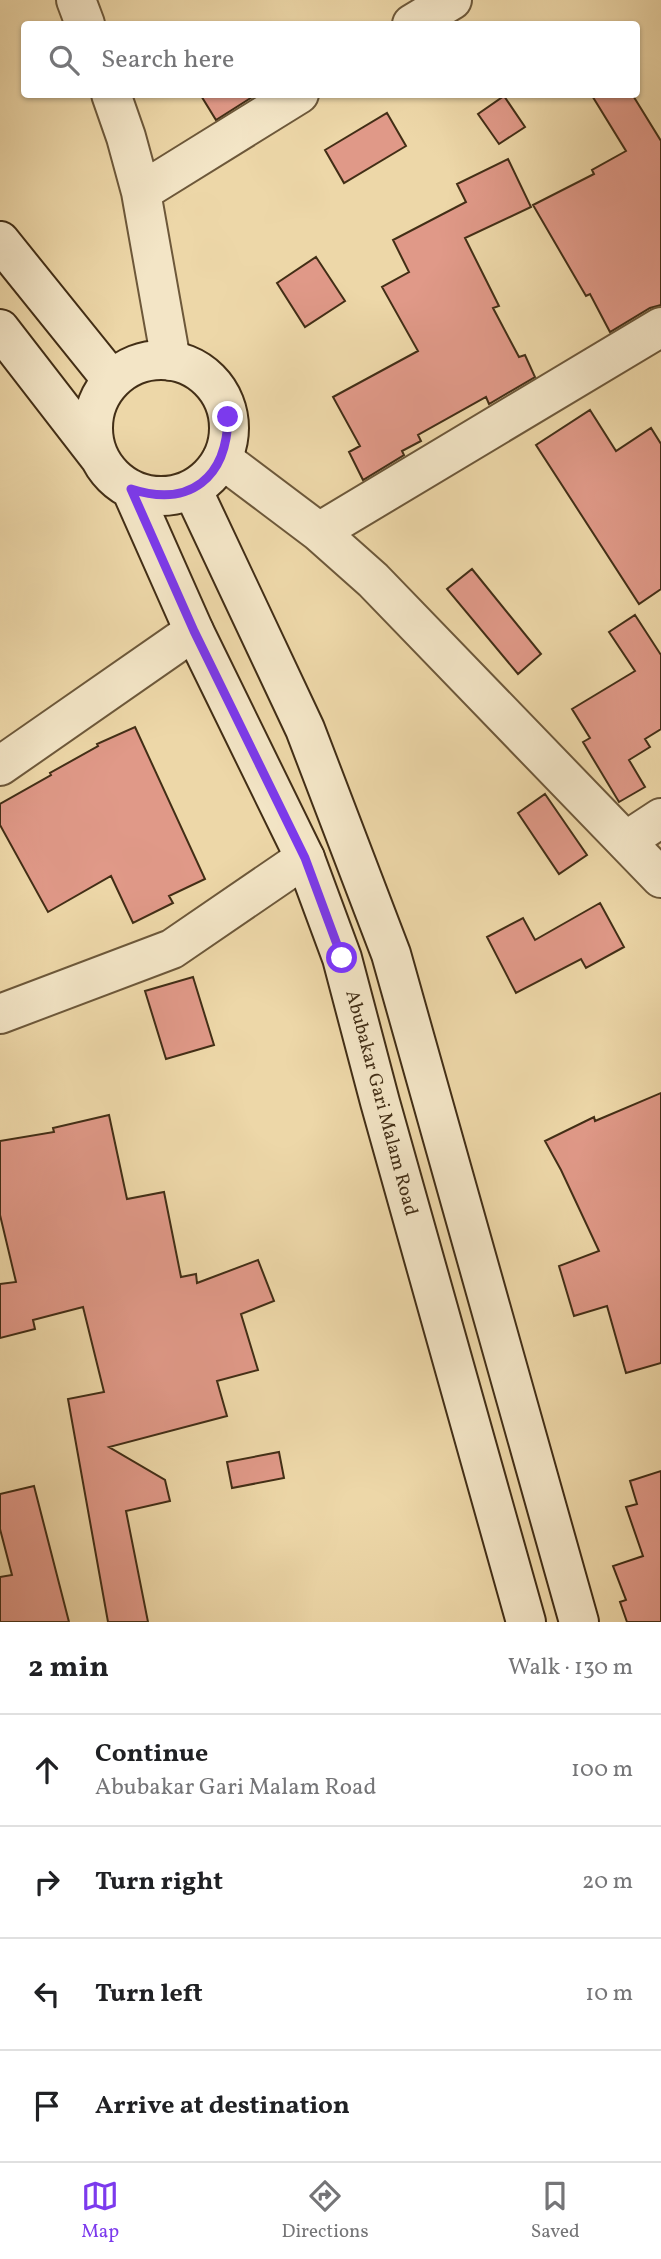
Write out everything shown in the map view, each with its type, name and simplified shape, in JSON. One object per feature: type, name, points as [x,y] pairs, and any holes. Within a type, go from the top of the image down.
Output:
[{"type":"street","points":[[76,0],[84,21]]},
{"type":"street","points":[[417,21],[452,0]]},
{"type":"street","points":[[112,98],[141,192],[171,361]]},
{"type":"street","points":[[141,192],[293,98]]},
{"type":"street","points":[[0,241],[112,380]]},
{"type":"street","points":[[319,532],[661,327]]},
{"type":"street","points":[[0,329],[113,477],[131,489],[151,496],[172,496],[192,489],[209,476],[222,459],[228,438],[228,417],[221,397],[208,380],[191,367],[171,361],[149,360],[129,367],[112,380],[100,397],[93,418],[94,439],[100,459]]},
{"type":"street","points":[[222,459],[319,532],[373,580],[661,878]]},
{"type":"street","name":"Abubakar Gari Malam Road","points":[[131,489],[194,631],[305,858],[342,958],[526,1622]]},
{"type":"street","points":[[192,489],[305,729],[391,954],[579,1622]]},
{"type":"street","points":[[0,766],[194,631]]},
{"type":"street","points":[[626,842],[661,818]]},
{"type":"street","points":[[0,1014],[172,950],[305,858]]},
{"type":"building","points":[[202,98],[251,98],[216,120]]},
{"type":"building","points":[[501,98],[505,98],[525,127],[499,144],[478,114]]},
{"type":"building","points":[[593,98],[634,98],[661,141],[661,305],[650,308],[610,332],[590,294],[586,296],[533,205],[594,174],[592,170],[626,151]]},
{"type":"building","points":[[387,113],[406,146],[344,183],[325,150]]},
{"type":"building","points":[[508,159],[531,207],[465,238],[499,306],[493,308],[519,357],[525,355],[535,377],[489,404],[486,397],[418,435],[421,441],[402,451],[404,455],[363,480],[349,452],[360,446],[333,397],[418,351],[382,287],[409,272],[393,240],[466,202],[457,184]]},
{"type":"building","points":[[316,257],[345,301],[305,327],[277,283]]},
{"type":"building","points":[[590,410],[616,451],[651,428],[661,444],[661,589],[639,604],[536,445]]},
{"type":"building","points":[[472,569],[541,654],[518,674],[447,589]]},
{"type":"building","points":[[635,615],[661,655],[661,729],[645,739],[650,747],[629,760],[645,787],[619,802],[583,742],[590,738],[572,709],[635,671],[609,632]]},
{"type":"building","points":[[135,727],[205,879],[169,896],[173,903],[133,923],[111,876],[48,912],[0,825],[0,804],[98,746],[97,744]]},
{"type":"building","points":[[545,794],[587,855],[559,874],[518,813]]},
{"type":"building","points":[[600,903],[624,947],[586,968],[581,959],[516,993],[487,937],[523,918],[535,940]]},
{"type":"building","points":[[193,977],[214,1045],[166,1059],[145,991]]},
{"type":"building","points":[[661,1093],[661,1363],[626,1373],[607,1306],[574,1316],[559,1266],[599,1251],[545,1141],[594,1117],[595,1121]]},
{"type":"building","points":[[109,1115],[127,1199],[164,1192],[181,1277],[196,1274],[197,1283],[258,1260],[274,1301],[241,1314],[258,1370],[217,1381],[227,1416],[109,1447],[165,1480],[170,1501],[126,1511],[148,1622],[108,1622],[68,1399],[104,1392],[83,1307],[33,1320],[35,1329],[0,1338],[0,1284],[16,1282],[0,1215],[0,1141],[54,1132],[53,1128]]},
{"type":"building","points":[[279,1452],[284,1478],[232,1488],[227,1462]]},
{"type":"building","points":[[661,1471],[661,1622],[627,1622],[620,1602],[626,1600],[613,1566],[643,1556],[626,1507],[637,1504],[630,1481]]},
{"type":"building","points":[[34,1486],[69,1622],[0,1622],[0,1577],[12,1575],[0,1529],[0,1494]]},
{"type":"route","points":[[228,417],[228,438],[222,459],[209,476],[192,489],[172,496],[151,496],[131,489],[194,631],[305,858],[342,958]]}]
